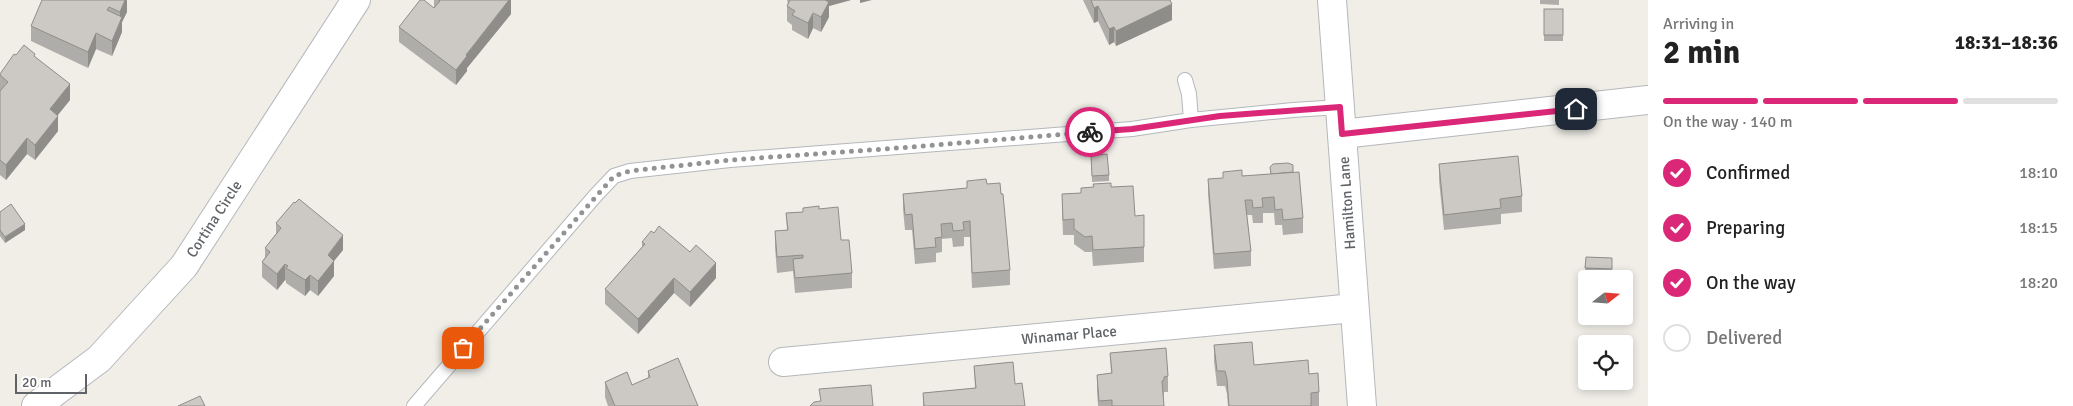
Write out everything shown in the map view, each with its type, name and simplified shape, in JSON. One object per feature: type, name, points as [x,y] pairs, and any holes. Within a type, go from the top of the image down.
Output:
[{"type":"street","name":"Cortina Circle","points":[[50,402],[99,359],[184,266],[356,0]]},
{"type":"street","name":"Hamilton Lane","points":[[1332,0],[1362,406]]},
{"type":"street","points":[[1342,134],[1648,100]]},
{"type":"street","name":"Winamar Place","points":[[783,362],[1354,308]]},
{"type":"lane","points":[[1185,80],[1189,94],[1191,120]]},
{"type":"lane","points":[[414,406],[614,176],[630,171],[730,160],[1132,129],[1191,120],[1340,107]]},
{"type":"building","points":[[42,0],[125,0],[120,12],[109,7],[107,10],[122,17],[112,41],[96,33],[88,52],[31,26]]},
{"type":"building","points":[[420,0],[424,0],[434,8],[439,0],[509,0],[456,70],[399,27]]},
{"type":"building","points":[[790,0],[825,0],[829,2],[821,17],[813,13],[808,23],[792,15],[795,11],[787,6]]},
{"type":"building","points":[[1091,0],[1170,0],[1172,4],[1116,31],[1114,27],[1109,29],[1098,6],[1094,8]]},
{"type":"building","points":[[1544,9],[1563,9],[1563,35],[1544,35]]},
{"type":"building","points":[[24,45],[35,54],[34,56],[70,84],[50,109],[58,116],[35,145],[27,138],[6,165],[0,160],[0,91],[8,82],[0,74],[14,54],[16,55]]},
{"type":"building","points":[[1107,154],[1109,175],[1092,176],[1091,156]]},
{"type":"building","points":[[1518,156],[1522,196],[1500,199],[1501,208],[1444,215],[1439,164]]},
{"type":"building","points":[[1288,163],[1293,165],[1293,172],[1271,174],[1270,167],[1273,164]]},
{"type":"building","points":[[1242,170],[1242,176],[1299,172],[1303,218],[1283,220],[1282,209],[1275,210],[1274,197],[1262,198],[1263,207],[1253,208],[1252,200],[1245,200],[1251,251],[1214,254],[1208,179],[1223,178],[1223,172]]},
{"type":"building","points":[[986,179],[987,184],[1000,183],[1001,194],[1003,194],[1010,270],[972,273],[970,221],[963,222],[964,230],[953,231],[952,223],[941,224],[942,237],[935,238],[936,247],[915,249],[912,214],[905,215],[903,194],[967,188],[967,181]]},
{"type":"building","points":[[1111,183],[1111,187],[1133,186],[1135,216],[1144,215],[1144,247],[1093,250],[1092,236],[1085,237],[1074,229],[1074,219],[1063,220],[1062,194],[1081,193],[1081,188],[1094,187],[1093,184]]},
{"type":"building","points":[[299,199],[343,235],[328,255],[334,261],[318,281],[310,275],[305,280],[286,268],[288,266],[285,264],[277,274],[262,262],[270,252],[265,248],[281,228],[276,223],[294,202]]},
{"type":"building","points":[[11,204],[25,224],[5,237],[0,230],[0,212]]},
{"type":"building","points":[[819,206],[819,209],[838,207],[841,240],[849,240],[852,273],[795,278],[793,259],[803,258],[803,255],[777,257],[775,231],[788,230],[786,213],[803,212],[803,208]]},
{"type":"building","points":[[659,226],[690,252],[696,245],[716,263],[690,292],[674,278],[638,319],[605,289],[645,244],[642,242],[651,231],[654,233]]},
{"type":"building","points":[[1586,257],[1612,258],[1612,269],[1585,268]]},
{"type":"building","points":[[1252,342],[1254,365],[1308,360],[1309,374],[1318,373],[1319,392],[1311,393],[1311,406],[1229,406],[1227,379],[1225,371],[1217,371],[1214,345]]},
{"type":"building","points":[[1166,348],[1168,376],[1164,377],[1162,381],[1164,406],[1112,406],[1112,400],[1099,401],[1097,375],[1112,373],[1110,353]]},
{"type":"building","points":[[678,358],[698,406],[615,406],[605,382],[627,372],[632,385],[650,377],[648,371]]},
{"type":"building","points":[[1013,362],[1015,384],[1022,383],[1025,406],[924,406],[923,393],[976,388],[974,366]]},
{"type":"building","points":[[871,385],[873,406],[810,406],[814,402],[821,401],[819,389]]},
{"type":"building","points":[[200,396],[205,406],[178,406]]},
{"type":"way so far","points":[[463,348],[614,176],[630,171],[730,160],[1090,132]]},
{"type":"route","points":[[1090,132],[1132,129],[1220,116],[1340,107],[1342,134],[1576,109]]}]
